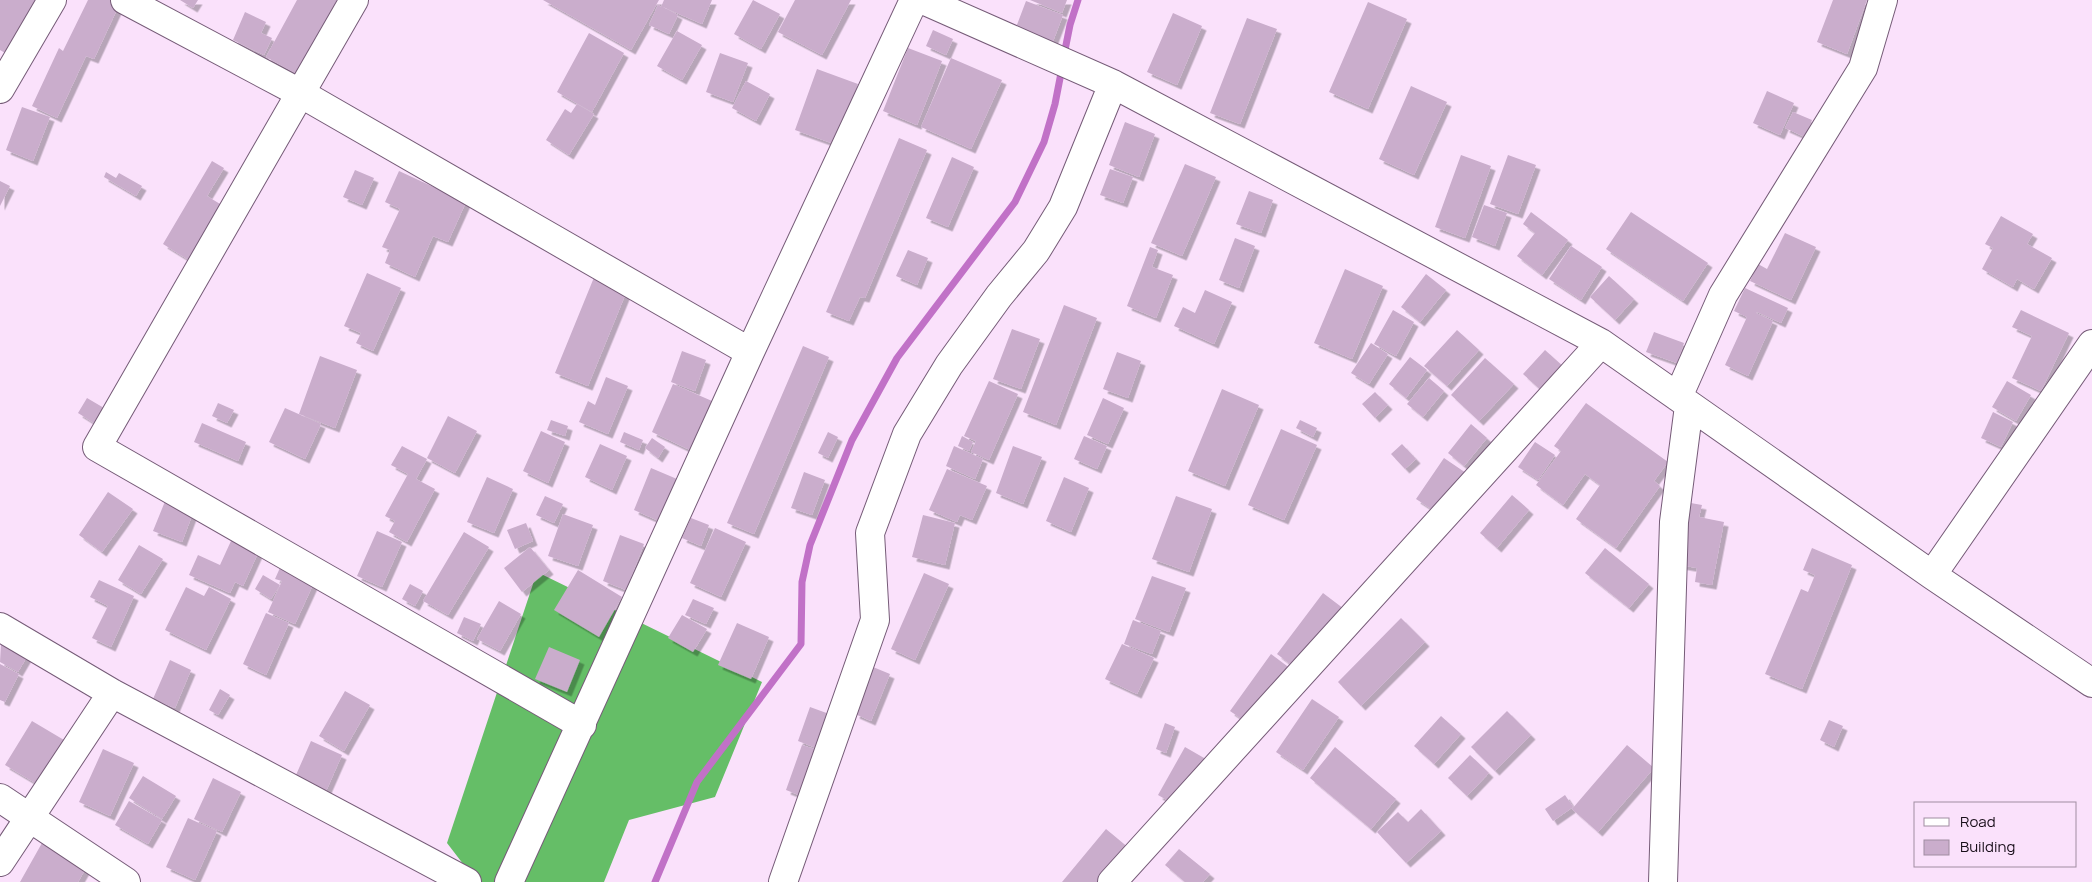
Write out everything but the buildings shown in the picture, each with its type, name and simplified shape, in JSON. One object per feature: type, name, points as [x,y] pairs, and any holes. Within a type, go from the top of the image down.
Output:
[{"type":"street","points":[[0,88],[52,0]]},
{"type":"street","points":[[126,0],[300,93],[750,352]]},
{"type":"street","points":[[354,0],[97,447],[582,725]]},
{"type":"street","points":[[509,882],[750,352],[914,0]]},
{"type":"street","points":[[923,0],[1113,84],[1601,343],[1932,575],[2092,683]]},
{"type":"street","points":[[1663,882],[1674,522],[1684,401],[1723,295],[1863,68],[1883,0]]},
{"type":"street","points":[[783,882],[875,620],[870,533],[907,434],[950,365],[998,296],[1036,251],[1063,207],[1113,84]]},
{"type":"street","points":[[1112,882],[1601,343]]},
{"type":"street","points":[[1932,575],[2092,344]]},
{"type":"street","points":[[0,627],[112,693],[468,882]]},
{"type":"street","points":[[0,862],[112,693]]},
{"type":"street","points":[[0,798],[126,882]]},
{"type":"green space","points":[[537,572],[762,682],[715,797],[629,820],[604,882],[477,882],[447,843]]},
{"type":"waterway","points":[[1064,55],[1070,25],[1078,0]]},
{"type":"waterway","points":[[655,882],[697,782],[801,644],[802,582],[810,545],[852,440],[897,358],[1015,202],[1044,142],[1055,104],[1062,68]]}]
